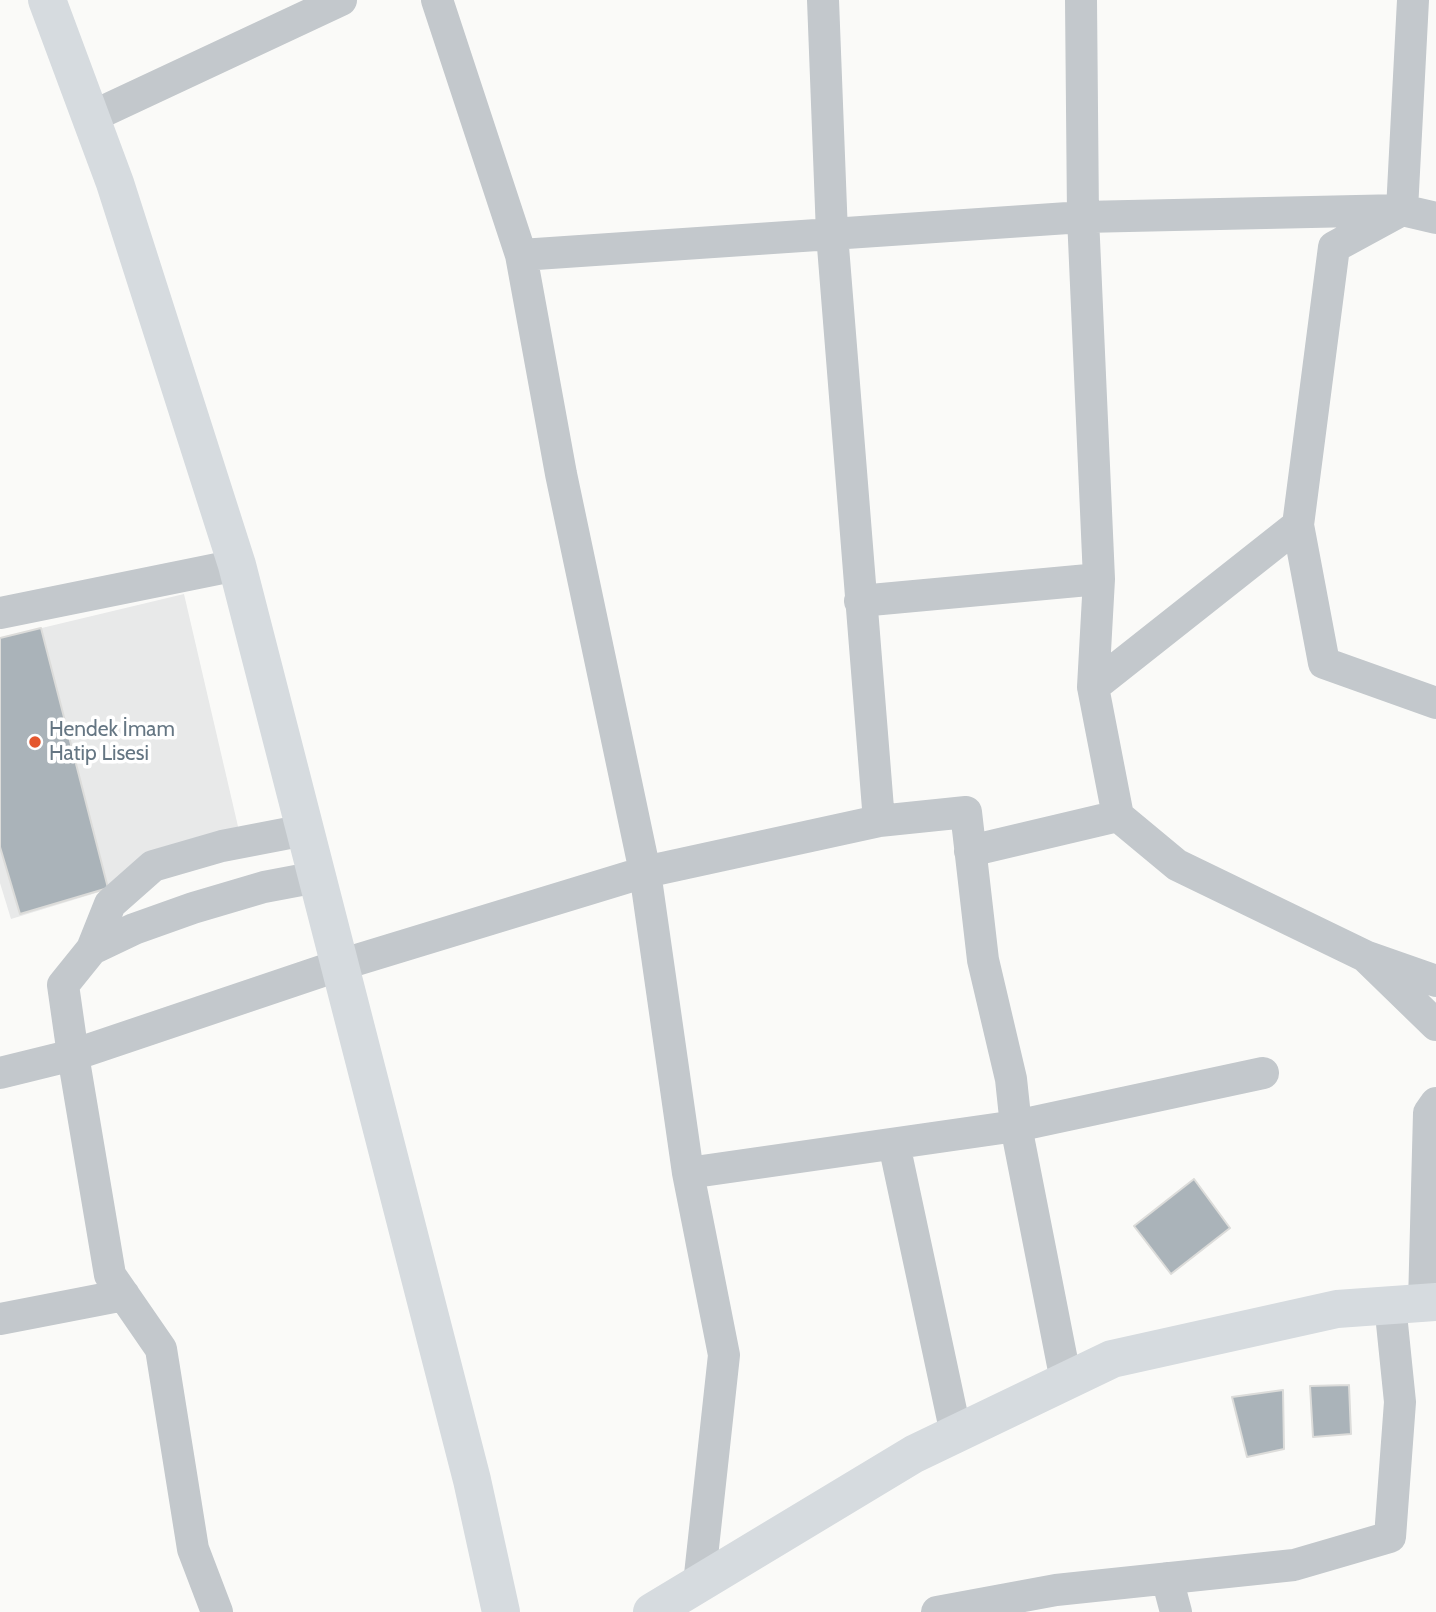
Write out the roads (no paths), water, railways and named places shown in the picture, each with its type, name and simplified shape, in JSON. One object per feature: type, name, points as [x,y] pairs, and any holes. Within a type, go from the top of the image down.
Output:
[{"type":"main road","points":[[47,0],[90,117],[237,565],[472,1480],[501,1612]]},
{"type":"main road","points":[[652,1612],[914,1454],[1112,1359],[1338,1309],[1417,1303]]},
{"type":"street","points":[[90,117],[341,0]]},
{"type":"street","points":[[823,0],[832,234],[879,821]]},
{"type":"street","points":[[1081,0],[1083,217],[1099,579],[1093,687],[1118,816],[1177,865],[1365,956],[1436,981]]},
{"type":"street","points":[[1402,210],[1413,0]]},
{"type":"street","points":[[441,1],[521,255],[561,474],[645,872],[688,1173],[724,1355],[699,1584]]},
{"type":"street","points":[[521,255],[1083,217],[1402,210],[1436,218]]},
{"type":"street","points":[[1402,210],[1334,247],[1298,525],[1324,663],[1436,703]]},
{"type":"street","points":[[1093,687],[1298,525]]},
{"type":"street","points":[[0,613],[237,565]]},
{"type":"street","points":[[860,601],[1099,579]]},
{"type":"street","points":[[0,1073],[73,1055],[340,965],[645,872],[879,821],[966,812],[983,960],[1011,1079],[1016,1126],[1066,1381]]},
{"type":"street","points":[[971,851],[1118,816]]},
{"type":"street","points":[[217,1612],[193,1549],[161,1349],[110,1275],[63,985],[92,949],[110,904],[153,866],[222,846],[305,830]]},
{"type":"street","points":[[92,949],[134,929],[193,908],[264,887],[317,877]]},
{"type":"street","points":[[1365,956],[1436,1025]]},
{"type":"street","points":[[688,1173],[1016,1126],[1263,1073]]},
{"type":"street","points":[[937,1612],[1056,1590],[1294,1565],[1390,1537],[1400,1402],[1417,1303],[1429,1114],[1436,1103]]},
{"type":"street","points":[[894,1144],[956,1434]]},
{"type":"street","points":[[0,1319],[124,1295]]},
{"type":"street","points":[[1167,1578],[1176,1612]]},
{"type":"place","name":"Hendek İmam Hatip Lisesi","points":[[35,742]]}]
